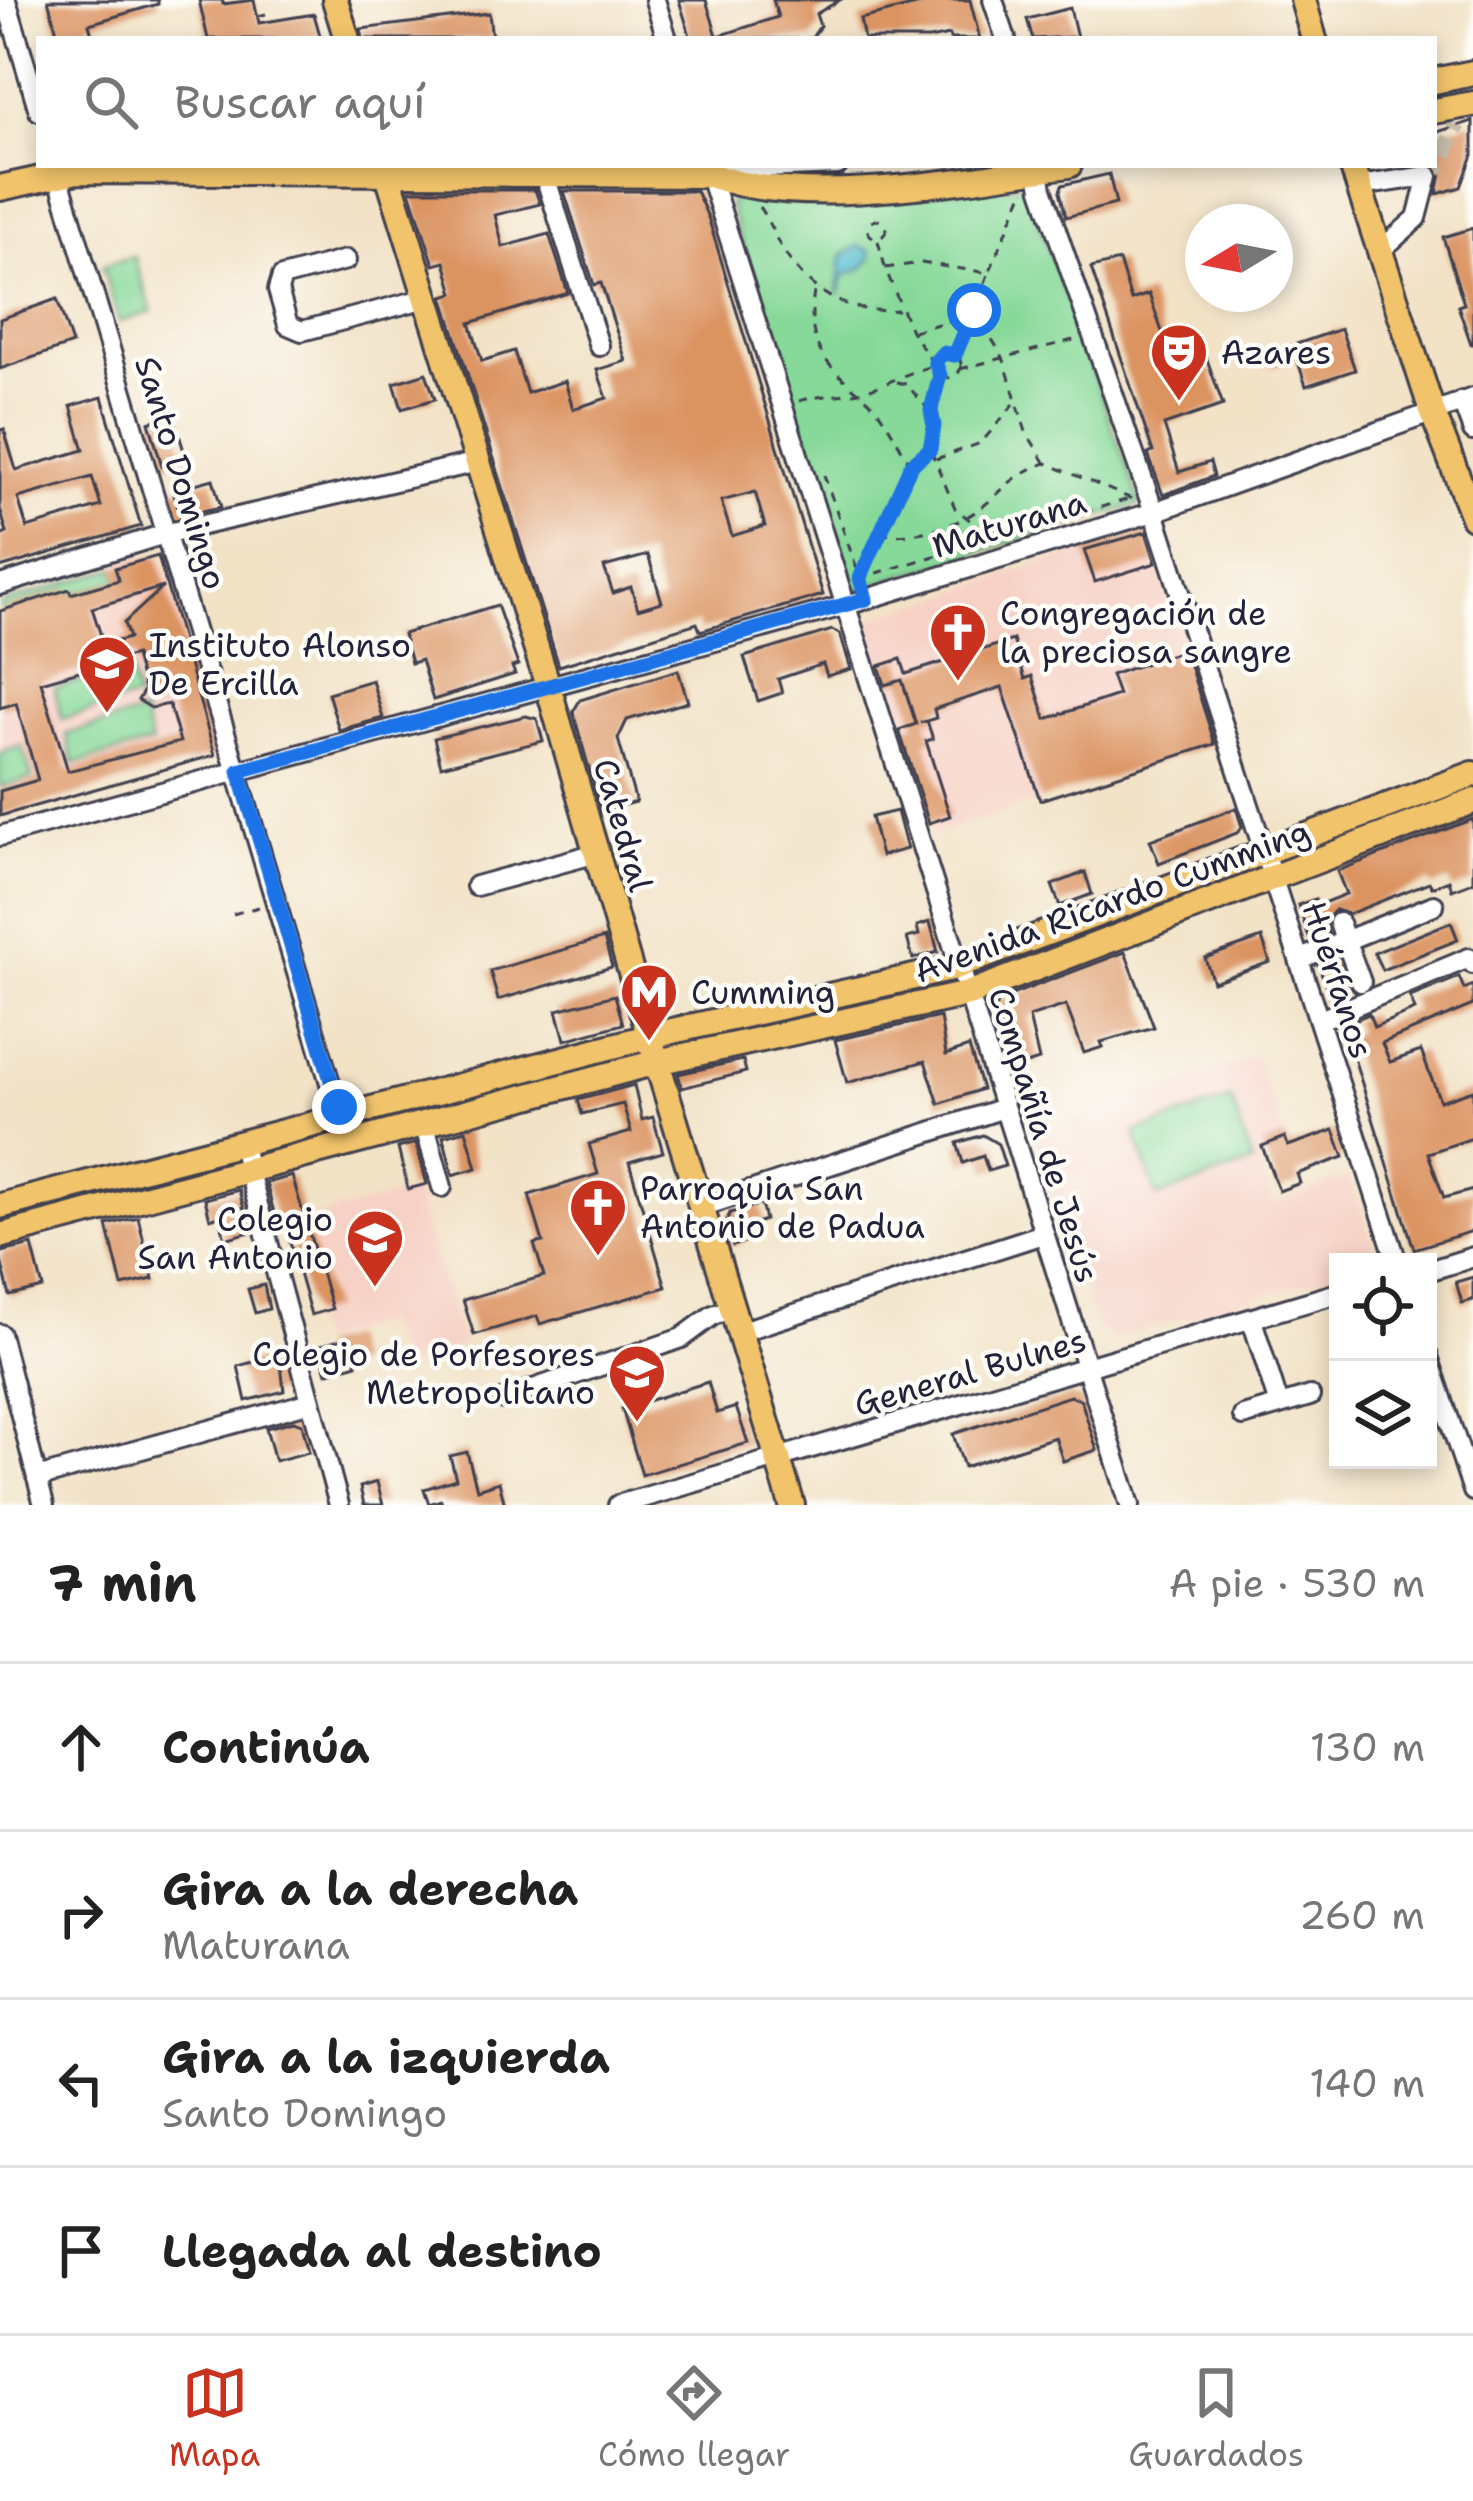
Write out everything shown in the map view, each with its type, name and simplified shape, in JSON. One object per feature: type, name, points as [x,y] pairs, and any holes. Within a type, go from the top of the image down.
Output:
[{"type":"main road","points":[[335,0],[346,36]]},
{"type":"main road","points":[[1303,0],[1313,36]]},
{"type":"main road","points":[[1437,80],[1473,73]]},
{"type":"main road","points":[[0,188],[56,169],[386,168],[544,173],[708,170],[752,188],[801,191],[1030,168]]},
{"type":"main road","name":"Catedral","points":[[386,168],[548,686],[792,1505]]},
{"type":"main road","points":[[1355,176],[1432,411],[1473,518]]},
{"type":"main road","name":"Avenida Ricardo Cumming","points":[[0,1236],[424,1124],[653,1049],[959,966],[1473,774]]},
{"type":"main road","name":"Avenida Ricardo Cumming","points":[[0,1206],[342,1116],[653,1049],[968,994],[1473,801]]},
{"type":"main road","points":[[1130,905],[1139,932]]},
{"type":"street","points":[[6,0],[36,101]]},
{"type":"street","points":[[656,0],[667,36]]},
{"type":"street","points":[[993,0],[1005,36]]},
{"type":"street","points":[[708,170],[761,168]]},
{"type":"street","name":"Huérfanos","points":[[1038,168],[1394,1253]]},
{"type":"street","name":"Santo Domingo","points":[[56,169],[239,771],[261,873],[278,902],[348,1143]]},
{"type":"street","name":"Compañía de Jesús","points":[[708,170],[1130,1505]]},
{"type":"street","points":[[544,173],[599,346]]},
{"type":"street","points":[[1355,176],[1428,176],[1417,218],[1380,251]]},
{"type":"street","points":[[346,260],[282,277],[278,290],[288,325],[302,331],[427,298]]},
{"type":"street","points":[[1467,400],[1473,430]]},
{"type":"street","name":"Maturana","points":[[0,836],[848,604],[1154,512],[1467,400]]},
{"type":"street","points":[[0,585],[168,533],[478,462]]},
{"type":"street","points":[[476,886],[597,853]]},
{"type":"street","points":[[1300,958],[1342,932],[1434,905]]},
{"type":"street","points":[[1342,932],[1361,982]]},
{"type":"street","points":[[1320,1020],[1469,958],[1473,964]]},
{"type":"street","points":[[700,1207],[1004,1108]]},
{"type":"street","points":[[424,1124],[442,1187]]},
{"type":"street","points":[[242,1142],[339,1505]]},
{"type":"street","points":[[504,1399],[682,1338],[713,1316],[735,1320],[1043,1234]]},
{"type":"street","points":[[1437,1268],[1473,1257]]},
{"type":"street","name":"General Bulnes","points":[[618,1505],[684,1496],[778,1458],[1329,1296]]},
{"type":"street","points":[[1252,1320],[1279,1406]]},
{"type":"street","points":[[0,1334],[44,1505]]},
{"type":"street","points":[[1430,1361],[1473,1491]]},
{"type":"street","points":[[1243,1416],[1310,1396]]},
{"type":"street","points":[[37,1478],[311,1402]]},
{"type":"path","points":[[258,16],[266,14]]},
{"type":"path","points":[[960,369],[955,355],[1024,191],[1032,212]]},
{"type":"path","points":[[754,202],[814,290],[861,311],[902,310]]},
{"type":"path","points":[[860,578],[911,465],[930,449],[931,410],[940,375],[911,331],[878,238]]},
{"type":"path","points":[[885,268],[921,263],[989,273]]},
{"type":"path","points":[[814,290],[812,324],[820,350],[834,374],[872,405],[911,465]]},
{"type":"path","points":[[911,331],[973,312]]},
{"type":"path","points":[[973,312],[1003,357],[1026,432],[1046,463],[1132,499]]},
{"type":"path","points":[[940,375],[952,377],[960,369],[1079,338]]},
{"type":"path","points":[[798,401],[822,394],[857,393],[907,371],[935,366],[943,353],[955,355]]},
{"type":"path","points":[[893,381],[906,384],[931,410]]},
{"type":"path","points":[[936,459],[981,443],[1015,403]]},
{"type":"path","points":[[930,449],[956,508],[972,522],[980,544]]},
{"type":"path","points":[[880,534],[918,533],[966,517],[1011,478],[1046,463]]},
{"type":"path","points":[[822,467],[860,578]]},
{"type":"path","points":[[1125,479],[1132,499]]},
{"type":"path","points":[[860,578],[1132,499]]},
{"type":"path","points":[[233,914],[278,902]]},
{"type":"shaded area","points":[[1084,550],[1095,582],[1158,562],[1216,744],[933,835],[865,621]]},
{"type":"shaded area","name":"Instituto Alonso De Ercilla","points":[[161,554],[226,754],[0,816],[0,604],[115,568],[119,558]]},
{"type":"shaded area","points":[[1255,1056],[1287,1147],[1258,1159],[1273,1204],[1349,1176],[1376,1253],[1329,1253],[1329,1276],[1113,1339],[1097,1327],[1033,1136]]},
{"type":"shaded area","name":"Colegio San Antonio","points":[[414,1191],[464,1345],[400,1367],[384,1321],[318,1343],[285,1225]]},
{"type":"green space","points":[[1025,185],[1141,504],[855,590],[729,204],[739,195],[795,199]]},
{"type":"green space","points":[[134,256],[152,312],[119,322],[102,266]]},
{"type":"green space","points":[[115,568],[119,580],[0,611],[0,604]]},
{"type":"green space","points":[[129,668],[137,698],[62,719],[54,688]]},
{"type":"green space","points":[[143,713],[151,744],[74,764],[66,734]]},
{"type":"green space","points":[[22,746],[32,778],[0,787],[0,753]]},
{"type":"green space","points":[[1231,1099],[1253,1163],[1157,1197],[1135,1133]]},
{"type":"water","points":[[858,246],[871,251],[871,259],[845,275],[838,295],[842,256]]},
{"type":"building","points":[[48,0],[158,0],[158,4],[89,24],[92,36],[58,36]]},
{"type":"building","points":[[199,0],[222,0],[223,4],[254,0],[259,23],[314,14],[320,36],[207,36]]},
{"type":"building","points":[[679,0],[706,0],[717,36],[690,36]]},
{"type":"building","points":[[773,0],[840,0],[816,14],[820,26],[813,36],[718,36],[778,17]]},
{"type":"building","points":[[936,0],[970,0],[979,36],[863,36],[860,19]]},
{"type":"building","points":[[1070,8],[1077,36],[1032,36],[1027,19]]},
{"type":"building","points":[[489,13],[492,36],[362,36],[361,29]]},
{"type":"building","points":[[1473,121],[1473,155],[1461,187],[1437,194],[1441,174],[1437,168],[1437,132]]},
{"type":"building","points":[[1109,174],[1116,204],[1066,217],[1062,185]]},
{"type":"building","points":[[410,190],[535,190],[540,204],[495,215],[503,247],[549,234],[568,293],[470,323],[482,361],[514,351],[527,393],[565,381],[573,409],[607,398],[597,370],[626,361],[601,283],[594,285],[564,191],[696,191],[708,217],[823,595],[700,631],[697,623],[559,666],[443,296],[454,293],[445,262],[434,265]],"holes":[[[755,492],[765,526],[732,536],[721,501]],[[648,555],[662,602],[638,609],[631,587],[613,593],[604,567]]]},
{"type":"building","points":[[1473,228],[1473,344],[1471,344],[1443,237]]},
{"type":"building","points":[[1119,261],[1131,300],[1149,294],[1170,355],[1202,345],[1223,405],[1164,425],[1179,472],[1210,462],[1214,476],[1163,495],[1091,268]]},
{"type":"building","points":[[57,299],[72,344],[0,369],[0,319]]},
{"type":"building","points":[[1341,329],[1355,370],[1306,386],[1297,359],[1271,367],[1267,354]]},
{"type":"building","points":[[426,373],[435,399],[402,409],[394,383]]},
{"type":"building","points":[[102,397],[141,526],[0,568],[0,536],[7,533],[0,509],[0,430],[4,429],[16,470],[84,450],[71,406]],"holes":[[[92,477],[101,506],[27,528],[18,498]]]},
{"type":"building","points":[[173,414],[186,458],[162,466],[149,422]]},
{"type":"building","points":[[213,479],[221,507],[179,512],[173,490]]},
{"type":"building","points":[[1146,532],[1156,563],[1095,582],[1084,550]]},
{"type":"building","points":[[158,556],[215,755],[0,816],[0,791],[38,780],[16,703],[0,708],[0,611],[69,589],[71,594],[119,580],[115,568]],"holes":[[[163,587],[124,623],[129,638],[104,645],[92,608]],[[135,655],[144,690],[138,700],[151,708],[169,704],[180,742],[68,771],[41,682]]]},
{"type":"building","points":[[497,605],[518,665],[512,667],[515,674],[433,700],[421,660],[411,663],[403,634]]},
{"type":"building","points":[[832,630],[840,634],[851,669],[827,676],[823,664],[778,679],[782,693],[758,701],[744,657]]},
{"type":"building","points":[[1013,640],[1025,679],[1032,676],[1046,719],[1118,695],[1111,675],[1185,650],[1215,744],[1040,800],[1002,687],[934,709],[936,718],[920,723],[927,721],[933,739],[926,741],[950,816],[929,823],[899,730],[916,724],[902,680],[885,685],[879,666],[901,659],[906,674]]},
{"type":"building","points":[[678,670],[688,702],[627,720],[618,739],[636,802],[601,811],[573,712],[580,700]]},
{"type":"building","points":[[372,680],[383,718],[339,730],[328,693]]},
{"type":"building","points":[[526,716],[537,719],[543,741],[441,766],[434,738]]},
{"type":"building","points":[[1236,808],[1242,827],[1237,833],[1159,863],[1150,840]]},
{"type":"building","points":[[897,811],[907,849],[881,856],[871,817]]},
{"type":"building","points":[[1473,819],[1473,882],[1452,890],[1449,880],[1432,887],[1429,882],[1349,914],[1335,910],[1324,923],[1328,933],[1310,940],[1298,905],[1315,899],[1318,905],[1346,894],[1337,871]]},
{"type":"building","points":[[1085,872],[1092,894],[1060,906],[1052,885]]},
{"type":"building","points":[[930,922],[938,952],[913,959],[907,938],[919,935],[917,926]]},
{"type":"building","points":[[1451,922],[1458,940],[1382,970],[1374,953]]},
{"type":"building","points":[[604,938],[612,967],[498,1000],[490,971]]},
{"type":"building","points":[[1262,938],[1270,962],[1213,982],[1205,958]]},
{"type":"building","points":[[1125,952],[1154,1027],[1101,1042],[1103,1047],[1084,1053],[1066,1005],[1029,1017],[1039,1060],[1014,1068],[995,1008],[998,1000]]},
{"type":"building","points":[[1337,959],[1349,993],[1331,1000],[1319,966]]},
{"type":"building","points":[[1459,977],[1464,989],[1473,985],[1473,1005],[1382,1043],[1390,1062],[1421,1051],[1440,1101],[1473,1090],[1473,1138],[1428,1153],[1444,1198],[1473,1190],[1473,1231],[1414,1249],[1347,1036],[1358,1032],[1353,1021],[1369,1014],[1374,1027],[1415,1010],[1410,997]]},
{"type":"building","points":[[615,995],[623,1024],[565,1040],[557,1010]]},
{"type":"building","points":[[940,1017],[946,1055],[969,1047],[982,1089],[939,1104],[925,1061],[847,1083],[835,1040]]},
{"type":"building","points":[[743,1060],[746,1072],[682,1088],[678,1074]]},
{"type":"building","name":"Parroquia San Antonio de Padua","points":[[634,1085],[642,1120],[653,1117],[663,1152],[629,1162],[666,1287],[540,1324],[537,1316],[474,1335],[463,1300],[544,1276],[534,1244],[543,1242],[529,1195],[598,1174],[589,1144],[631,1132],[623,1104],[582,1114],[578,1100]]},
{"type":"building","points":[[466,1130],[477,1168],[453,1175],[443,1136]]},
{"type":"building","points":[[1334,1130],[1344,1157],[1297,1174],[1300,1183],[1279,1191],[1262,1146],[1285,1137],[1288,1146]]},
{"type":"building","points":[[983,1135],[998,1144],[1005,1166],[988,1171],[983,1156],[963,1163],[957,1143]]},
{"type":"building","points":[[416,1143],[427,1184],[408,1189],[398,1148]]},
{"type":"building","points":[[292,1176],[332,1309],[311,1315],[285,1225],[278,1227],[266,1183]]},
{"type":"building","points":[[239,1190],[250,1232],[225,1239],[219,1216],[210,1219],[205,1199]]},
{"type":"building","points":[[761,1204],[765,1220],[747,1226],[751,1239],[733,1246],[726,1222],[730,1213]]},
{"type":"building","points":[[138,1217],[153,1279],[122,1286],[107,1225]]},
{"type":"building","points":[[32,1245],[43,1288],[10,1296],[2,1252]]},
{"type":"building","points":[[1473,1277],[1473,1300],[1462,1303],[1456,1282]]},
{"type":"building","points":[[264,1285],[269,1309],[255,1313],[248,1289]]},
{"type":"building","points":[[349,1337],[357,1364],[327,1373],[319,1346]]},
{"type":"building","points":[[280,1355],[284,1391],[246,1401],[238,1366]]},
{"type":"building","points":[[708,1382],[717,1413],[736,1407],[748,1443],[642,1475],[622,1409]]},
{"type":"building","points":[[1070,1396],[1081,1400],[1097,1450],[1063,1461],[1055,1437],[964,1467],[953,1434]]},
{"type":"building","points":[[294,1421],[302,1424],[309,1452],[275,1461],[266,1428]]},
{"type":"building","points":[[467,1452],[477,1489],[499,1482],[505,1505],[442,1505],[441,1500],[429,1504],[424,1489],[456,1479],[450,1456]]},
{"type":"building","points":[[377,1482],[383,1505],[364,1505],[360,1487]]},
{"type":"tunnel","points":[[1437,166],[1457,125]]},
{"type":"tunnel","points":[[1428,176],[1435,168]]},
{"type":"place","name":"Azares","points":[[1179,403]]},
{"type":"place","name":"Congregación de la preciosa sangre","points":[[958,683]]},
{"type":"place","name":"Instituto Alonso De Ercilla","points":[[107,715]]},
{"type":"place","name":"Cumming","points":[[649,1043]]},
{"type":"place","name":"Parroquia San Antonio de Padua","points":[[598,1258]]},
{"type":"place","name":"Colegio San Antonio","points":[[375,1289]]},
{"type":"place","name":"Colegio de Porfesores Metropolitano","points":[[637,1424]]},
{"type":"route","points":[[339,1107],[239,771],[866,599],[860,578],[911,465],[930,449],[931,410],[940,375],[935,362],[943,353],[955,355],[974,310]]}]
